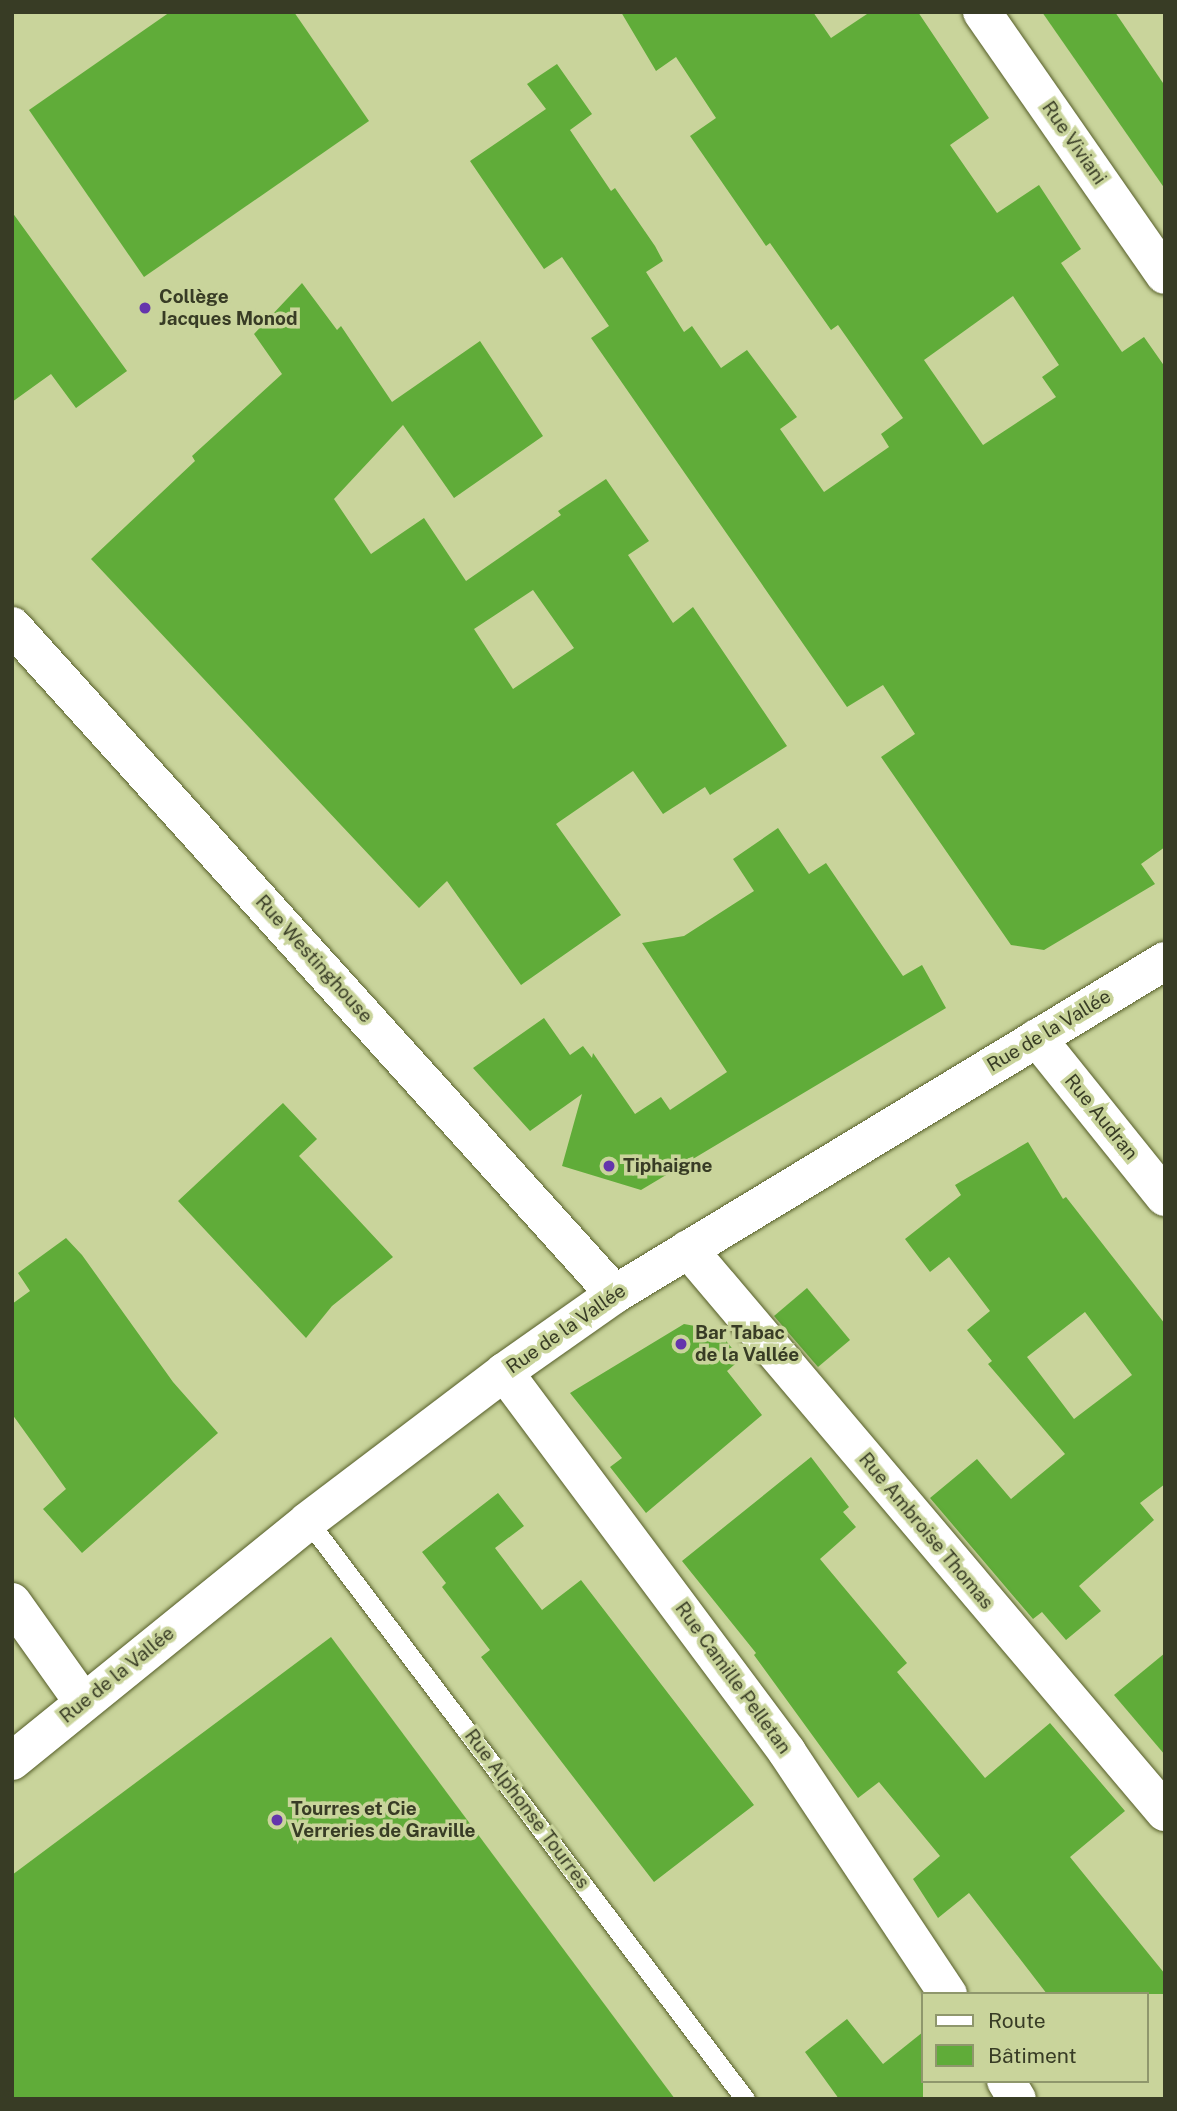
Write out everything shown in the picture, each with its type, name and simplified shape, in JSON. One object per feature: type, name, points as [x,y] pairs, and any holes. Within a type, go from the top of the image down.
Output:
[{"type":"street","name":"Rue Viviani","points":[[982,12],[1165,275]]},
{"type":"street","name":"Rue Westinghouse","points":[[12,626],[615,1294]]},
{"type":"street","name":"Rue de la Vallée","points":[[12,1761],[307,1521],[504,1372],[615,1294],[1165,961]]},
{"type":"street","name":"Rue Audran","points":[[1037,1038],[1165,1197]]},
{"type":"street","name":"Rue Ambroise Thomas","points":[[688,1249],[1165,1812]]},
{"type":"street","name":"Rue Camille Pelletan","points":[[504,1372],[787,1752],[947,1992]]},
{"type":"street","points":[[12,1602],[83,1702]]},
{"type":"street","points":[[1007,2083],[1017,2099]]},
{"type":"lane","name":"Rue Alphonse Tourres","points":[[307,1521],[745,2099]]},
{"type":"building","points":[[170,12],[294,12],[369,121],[144,277],[29,110]]},
{"type":"building","points":[[621,12],[813,12],[831,38],[870,12],[918,12],[989,118],[950,145],[997,213],[1039,185],[1081,249],[1061,263],[1122,352],[1144,337],[1165,367],[1165,847],[1141,864],[1155,884],[1044,950],[1011,945],[881,757],[915,734],[883,685],[847,707],[591,338],[609,326],[562,257],[544,269],[470,161],[546,109],[527,84],[557,64],[592,114],[570,130],[611,191],[615,188],[663,261],[646,272],[684,332],[692,326],[721,368],[747,350],[797,417],[780,429],[824,492],[889,447],[881,434],[903,418],[838,325],[831,330],[770,243],[766,246],[690,136],[716,118],[676,57],[656,71]],"holes":[[[1013,296],[1059,365],[1042,377],[1056,397],[983,445],[924,360]]]},
{"type":"building","points":[[1042,12],[1115,12],[1165,86],[1165,189]]},
{"type":"building","points":[[12,212],[127,371],[76,408],[51,374],[12,402]]},
{"type":"building","points":[[302,283],[337,330],[341,326],[392,402],[480,341],[543,436],[454,498],[403,425],[334,499],[371,554],[424,518],[466,581],[561,515],[558,511],[606,479],[649,541],[628,555],[673,623],[693,607],[787,746],[710,795],[705,787],[663,814],[633,771],[556,824],[621,915],[521,985],[447,881],[419,908],[91,559],[195,461],[192,456],[282,374],[254,334]],"holes":[[[533,590],[574,648],[513,689],[474,629]]]},
{"type":"building","points":[[778,828],[809,874],[826,863],[903,976],[922,965],[946,1008],[641,1190],[562,1166],[582,1094],[530,1131],[473,1068],[544,1018],[570,1055],[583,1046],[592,1058],[593,1053],[635,1114],[661,1097],[670,1110],[727,1072],[642,943],[684,936],[754,891],[733,859]]},
{"type":"building","points":[[283,1103],[317,1139],[299,1156],[393,1257],[332,1306],[306,1338],[178,1201]]},
{"type":"building","points":[[1028,1142],[1063,1199],[1066,1197],[1165,1324],[1165,1484],[1140,1503],[1154,1520],[1079,1586],[1101,1611],[1066,1640],[1042,1612],[1033,1619],[930,1498],[977,1459],[1011,1499],[1065,1454],[988,1364],[992,1361],[967,1330],[990,1311],[949,1257],[930,1272],[905,1239],[961,1195],[955,1185]],"holes":[[[1085,1312],[1132,1375],[1074,1419],[1027,1357]]]},
{"type":"building","points":[[66,1238],[82,1255],[173,1382],[218,1433],[82,1553],[43,1509],[66,1489],[12,1414],[12,1304],[30,1291],[18,1273]]},
{"type":"building","points":[[807,1288],[850,1340],[818,1367],[774,1316]]},
{"type":"building","points":[[684,1324],[717,1330],[741,1359],[727,1371],[762,1415],[646,1513],[610,1467],[622,1458],[570,1393]]},
{"type":"building","points":[[811,1457],[849,1507],[843,1512],[856,1527],[820,1559],[907,1663],[897,1672],[985,1778],[1050,1723],[1125,1811],[1070,1857],[1165,1974],[1165,1994],[1045,1992],[969,1893],[938,1918],[913,1879],[940,1856],[879,1782],[858,1798],[754,1655],[756,1653],[682,1561]]},
{"type":"building","points":[[498,1493],[524,1526],[495,1548],[542,1610],[581,1580],[754,1805],[654,1882],[481,1657],[490,1650],[442,1587],[446,1583],[422,1552]]},
{"type":"building","name":"Tourres et Cie Verreries de Graville","points":[[331,1637],[675,2099],[12,2099],[12,1875]]},
{"type":"building","points":[[1165,1653],[1165,1755],[1114,1695]]},
{"type":"building","points":[[847,2019],[883,2064],[922,2033],[923,2099],[839,2099],[805,2052]]},
{"type":"place","name":"Collège Jacques Monod","points":[[145,308]]},
{"type":"place","name":"Tiphaigne","points":[[609,1166]]},
{"type":"place","name":"Bar Tabac de la Vallée","points":[[681,1344]]},
{"type":"place","name":"Tourres et Cie Verreries de Graville","points":[[277,1820]]}]
